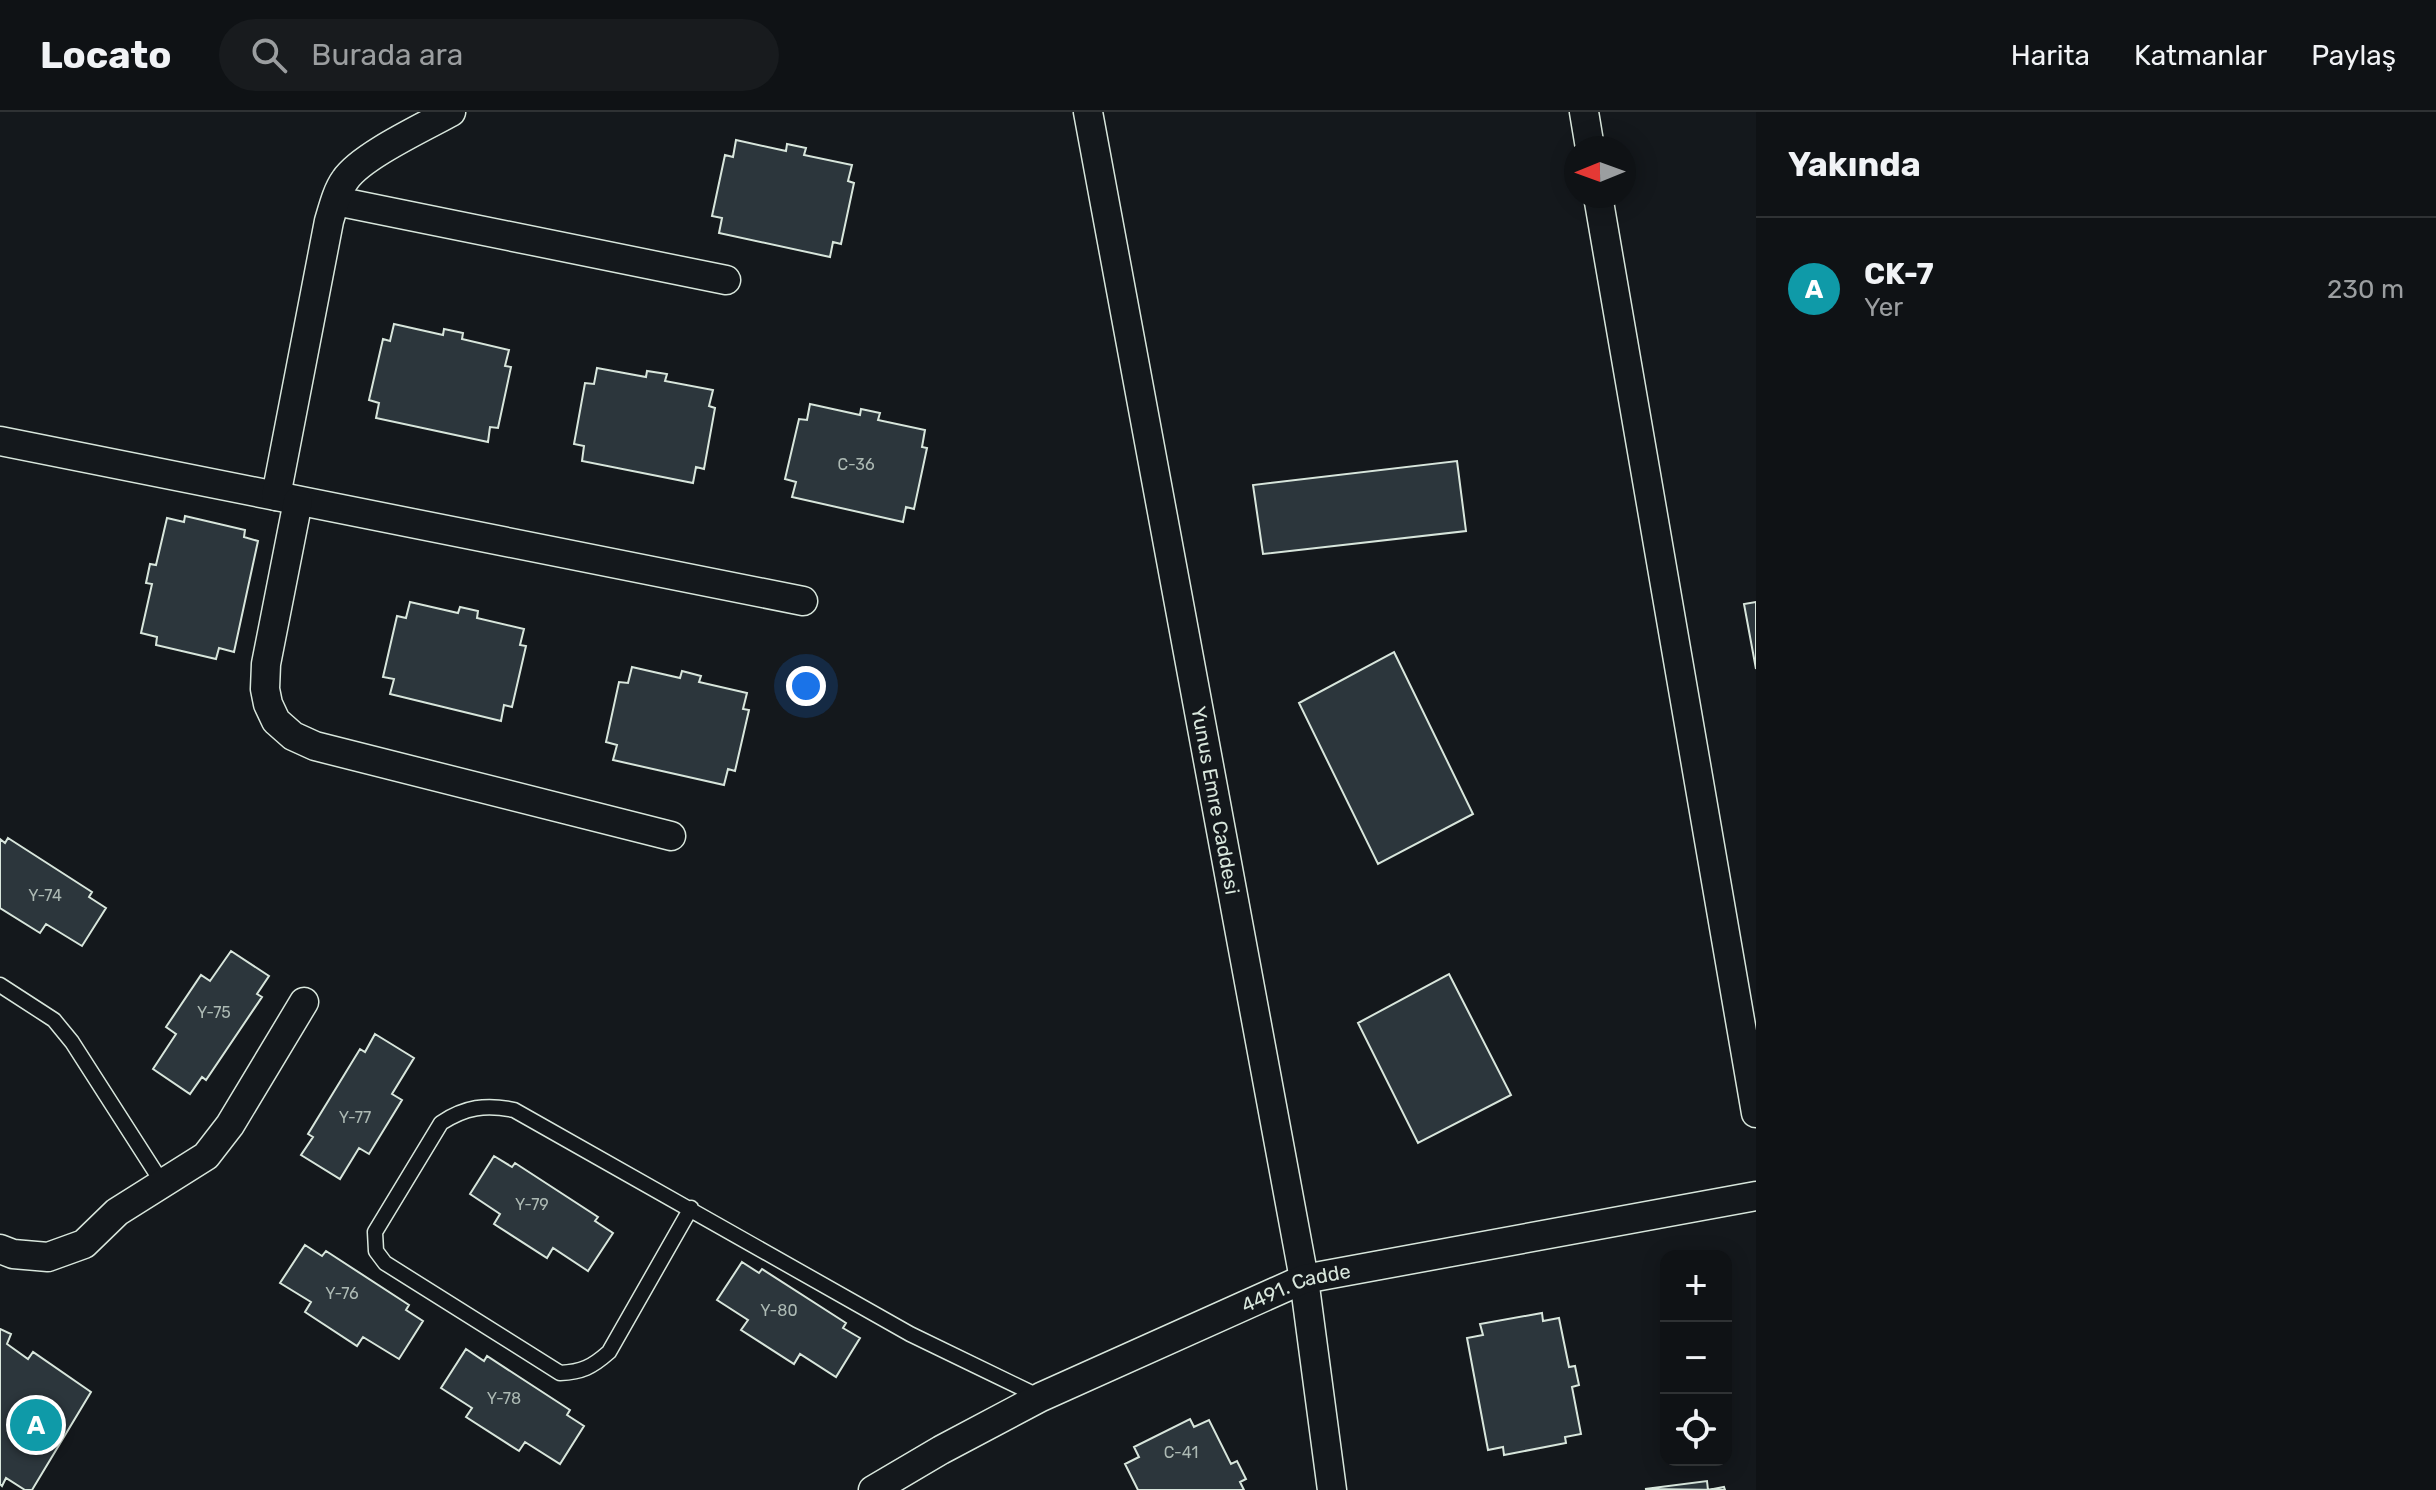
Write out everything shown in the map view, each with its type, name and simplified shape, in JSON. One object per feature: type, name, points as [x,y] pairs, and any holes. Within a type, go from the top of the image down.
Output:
[{"type":"street","points":[[451,112],[354,170],[343,182],[329,221],[287,499],[266,664],[268,704],[276,721],[293,736],[315,746],[671,836]]},
{"type":"street","name":"Yunus Emre Caddesi","points":[[1088,112],[1304,1279],[1332,1490]]},
{"type":"street","points":[[1584,112],[1588,136]]},
{"type":"street","points":[[336,201],[726,280]]},
{"type":"street","points":[[1600,208],[1756,1113]]},
{"type":"street","points":[[0,441],[803,601]]},
{"type":"street","points":[[0,1249],[13,1254],[48,1257],[84,1244],[117,1212],[206,1156],[230,1125],[304,1002]]},
{"type":"street","name":"4491. Cadde","points":[[873,1490],[1041,1397],[1304,1279],[1756,1196]]},
{"type":"lane","points":[[0,985],[54,1020],[72,1042],[163,1184]]},
{"type":"lane","points":[[691,1208],[609,1352],[592,1367],[578,1372],[560,1373],[385,1263],[376,1251],[375,1232],[441,1123],[456,1112],[473,1107],[514,1110],[691,1208],[910,1334],[1041,1397]]},
{"type":"building","points":[[736,140],[786,151],[787,144],[806,148],[804,155],[852,165],[848,181],[854,183],[841,244],[833,242],[830,257],[719,233],[722,218],[712,216],[725,155],[733,157]]},
{"type":"building","points":[[394,324],[443,335],[444,329],[463,333],[462,339],[509,350],[505,366],[511,367],[498,428],[490,427],[488,442],[376,418],[379,403],[369,400],[383,339],[390,341]]},
{"type":"building","points":[[597,368],[646,377],[647,371],[667,374],[665,381],[713,390],[709,406],[715,408],[704,469],[696,467],[693,483],[582,461],[584,446],[574,444],[585,383],[594,384]]},
{"type":"building","points":[[810,404],[860,415],[861,409],[880,413],[878,420],[925,430],[922,447],[927,448],[914,509],[906,507],[903,522],[792,497],[796,482],[785,479],[799,419],[807,420]]},
{"type":"building","points":[[1457,461],[1466,531],[1263,554],[1253,485]]},
{"type":"building","points":[[185,516],[245,530],[244,537],[258,541],[234,652],[219,648],[216,659],[156,645],[157,637],[141,633],[152,584],[146,583],[150,564],[156,565],[167,518],[184,522]]},
{"type":"building","points":[[410,602],[458,613],[460,607],[478,611],[477,618],[524,629],[520,645],[526,646],[512,707],[504,705],[501,721],[390,694],[394,679],[383,677],[397,616],[406,618]]},
{"type":"building","points":[[1756,602],[1756,669],[1744,604]]},
{"type":"building","points":[[1394,652],[1473,814],[1378,864],[1299,703]]},
{"type":"building","points":[[632,667],[680,678],[682,671],[701,676],[699,682],[747,693],[743,709],[749,710],[735,771],[728,769],[724,785],[613,760],[617,745],[606,742],[619,682],[628,683]]},
{"type":"building","points":[[8,838],[92,892],[89,897],[106,908],[82,946],[46,924],[40,933],[0,908],[0,839],[5,843]]},
{"type":"building","points":[[231,951],[269,976],[257,994],[262,997],[206,1080],[202,1077],[190,1094],[153,1069],[176,1034],[166,1027],[201,975],[210,981]]},
{"type":"building","points":[[1449,974],[1511,1095],[1418,1143],[1358,1023]]},
{"type":"building","points":[[375,1034],[414,1058],[392,1094],[402,1100],[369,1154],[359,1148],[340,1179],[301,1155],[313,1137],[308,1134],[360,1049],[365,1052]]},
{"type":"building","points":[[494,1156],[512,1167],[515,1163],[598,1217],[595,1221],[613,1233],[588,1271],[553,1248],[547,1258],[494,1224],[500,1214],[470,1194]]},
{"type":"building","points":[[305,1245],[322,1256],[326,1251],[409,1305],[406,1310],[423,1321],[399,1359],[363,1337],[357,1346],[305,1312],[311,1302],[280,1283]]},
{"type":"building","points":[[742,1262],[759,1273],[762,1269],[846,1323],[843,1328],[860,1338],[836,1377],[800,1354],[794,1364],[741,1330],[748,1320],[717,1300]]},
{"type":"building","points":[[1542,1313],[1543,1321],[1559,1318],[1569,1367],[1575,1366],[1579,1385],[1572,1387],[1581,1434],[1565,1437],[1566,1443],[1504,1455],[1503,1447],[1488,1450],[1467,1338],[1483,1335],[1480,1324]]},
{"type":"building","points":[[0,1329],[11,1334],[7,1344],[28,1359],[33,1352],[91,1392],[32,1490],[25,1490],[6,1478],[2,1486],[0,1484]]},
{"type":"building","points":[[466,1349],[484,1361],[487,1356],[570,1410],[567,1415],[584,1426],[560,1464],[525,1442],[519,1451],[466,1417],[472,1408],[441,1388]]},
{"type":"building","points":[[1190,1419],[1194,1427],[1209,1420],[1231,1464],[1237,1461],[1246,1479],[1240,1482],[1244,1490],[1138,1490],[1125,1464],[1139,1457],[1134,1447]]},
{"type":"building","points":[[1707,1481],[1708,1490],[1645,1489]]},
{"type":"place","name":"CK-7","points":[[36,1425]]}]
